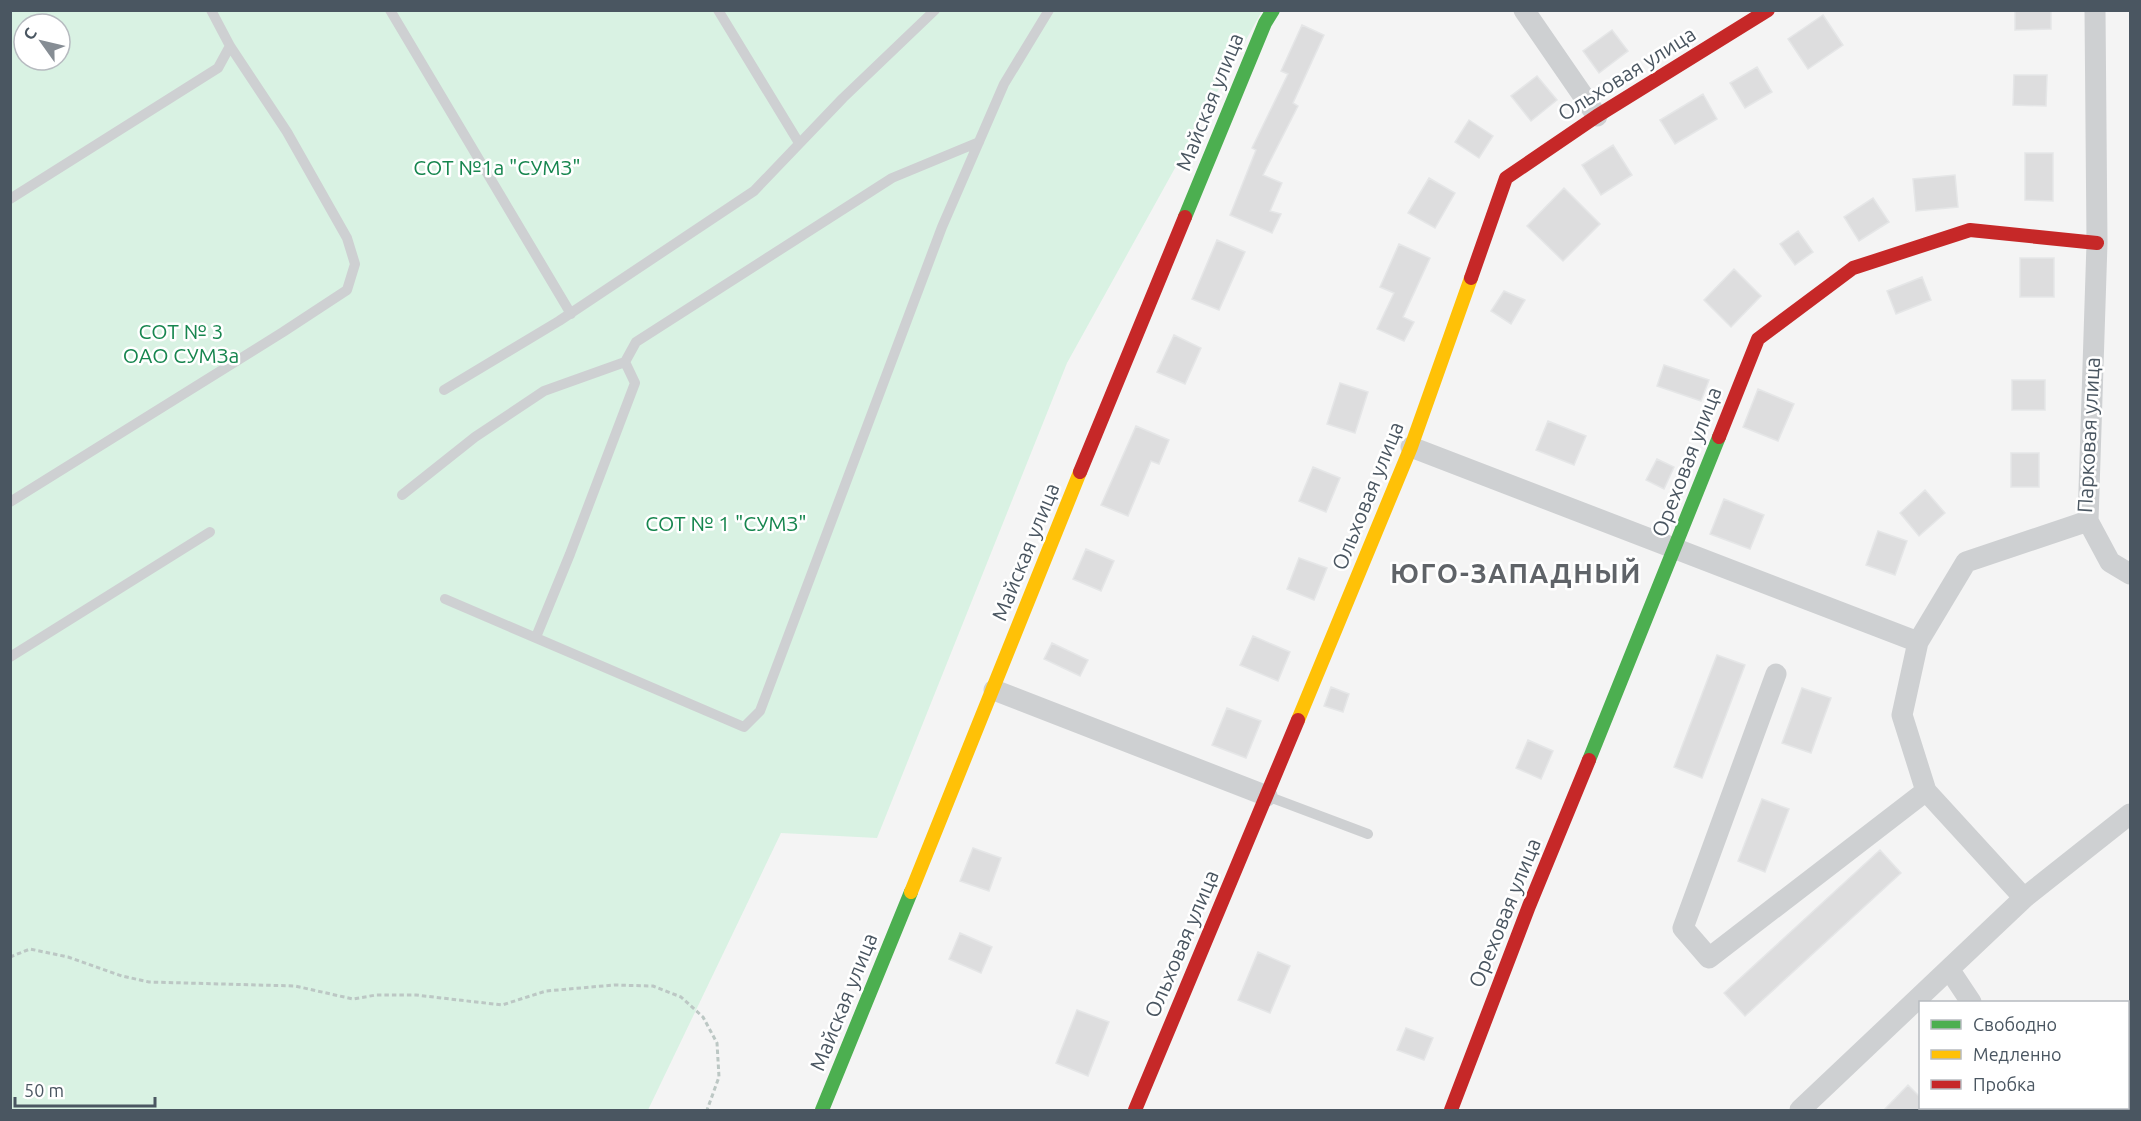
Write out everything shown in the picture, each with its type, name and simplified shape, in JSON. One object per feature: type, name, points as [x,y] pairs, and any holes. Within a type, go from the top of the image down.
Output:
[{"type":"street","name":"Майская улица","points":[[822,1110],[994,690],[1053,539],[1265,23],[1273,10]]},
{"type":"street","points":[[1524,10],[1597,116]]},
{"type":"street","name":"Ольховая улица","points":[[1135,1110],[1411,447],[1506,178],[1597,116],[1768,10]]},
{"type":"street","name":"Парковая улица","points":[[2024,898],[1926,791],[1902,714],[1918,642],[1966,562],[2088,521],[2097,243],[2094,10]]},
{"type":"street","name":"Ореховая улица","points":[[1450,1110],[1529,906],[1676,550],[1758,339],[1853,268],[1970,230],[2097,243]]},
{"type":"street","points":[[1411,447],[1918,642]]},
{"type":"street","points":[[2088,521],[2110,562],[2130,574]]},
{"type":"street","points":[[1776,674],[1683,928],[1709,958],[1926,791]]},
{"type":"street","points":[[994,690],[1267,796]]},
{"type":"street","points":[[1800,1110],[2024,898],[2130,814]]},
{"type":"street","points":[[1949,969],[1970,1001]]},
{"type":"lane","points":[[10,502],[347,290],[355,264],[346,238],[287,132],[230,46],[211,10]]},
{"type":"lane","points":[[390,10],[571,314]]},
{"type":"lane","points":[[718,10],[799,143]]},
{"type":"lane","points":[[444,390],[571,314],[754,190],[935,10]]},
{"type":"lane","points":[[445,599],[744,727],[760,711],[942,227],[1004,84],[1049,10]]},
{"type":"lane","points":[[10,199],[218,69],[230,46]]},
{"type":"lane","points":[[402,495],[475,437],[544,391],[625,362],[636,342],[892,178],[979,142]]},
{"type":"lane","points":[[536,637],[635,383],[625,362]]},
{"type":"lane","points":[[10,657],[210,532]]},
{"type":"lane","points":[[1267,796],[1368,834]]},
{"type":"path","points":[[10,957],[30,949],[68,957],[122,976],[149,982],[295,986],[352,999],[375,995],[416,995],[502,1005],[546,991],[614,985],[653,986],[681,997],[689,1004],[703,1017],[717,1043],[719,1077],[707,1110]]},
{"type":"green space","points":[[10,11],[1262,11],[1067,363],[877,838],[781,833],[648,1110],[11,1110]]},
{"type":"building","points":[[2015,10],[2051,10],[2051,29],[2015,30]]},
{"type":"building","points":[[1823,15],[1843,45],[1808,69],[1788,39]]},
{"type":"building","points":[[1302,25],[1324,35],[1293,103],[1298,106],[1263,175],[1282,183],[1270,211],[1281,214],[1272,233],[1230,215],[1256,150],[1252,148],[1288,74],[1281,71]]},
{"type":"building","points":[[1612,30],[1628,51],[1599,73],[1583,51]]},
{"type":"building","points":[[1757,67],[1772,92],[1745,108],[1730,83]]},
{"type":"building","points":[[2014,75],[2047,75],[2046,106],[2013,105]]},
{"type":"building","points":[[1537,76],[1557,100],[1531,121],[1511,96]]},
{"type":"building","points":[[1703,94],[1717,119],[1675,144],[1660,120]]},
{"type":"building","points":[[1469,120],[1493,136],[1479,158],[1455,142]]},
{"type":"building","points":[[1613,145],[1632,175],[1601,195],[1582,165]]},
{"type":"building","points":[[2025,153],[2053,153],[2053,201],[2025,200]]},
{"type":"building","points":[[1955,175],[1958,207],[1916,211],[1913,179]]},
{"type":"building","points":[[1429,178],[1455,193],[1435,228],[1408,213]]},
{"type":"building","points":[[1564,188],[1600,224],[1563,261],[1527,226]]},
{"type":"building","points":[[1873,198],[1889,222],[1859,241],[1844,217]]},
{"type":"building","points":[[1798,231],[1813,252],[1795,265],[1780,244]]},
{"type":"building","points":[[1217,240],[1245,252],[1219,310],[1192,299]]},
{"type":"building","points":[[1399,244],[1430,258],[1403,317],[1414,322],[1404,341],[1377,329],[1394,293],[1380,287]]},
{"type":"building","points":[[2020,258],[2054,258],[2054,297],[2020,297]]},
{"type":"building","points":[[1734,269],[1761,296],[1731,327],[1704,300]]},
{"type":"building","points":[[1922,277],[1931,300],[1896,314],[1887,291]]},
{"type":"building","points":[[1504,291],[1525,300],[1511,324],[1491,311]]},
{"type":"building","points":[[1174,335],[1201,348],[1185,384],[1157,372]]},
{"type":"building","points":[[1664,365],[1709,380],[1701,401],[1657,386]]},
{"type":"building","points":[[2012,380],[2045,380],[2045,410],[2012,410]]},
{"type":"building","points":[[1340,383],[1368,392],[1355,433],[1327,424]]},
{"type":"building","points":[[1758,389],[1794,404],[1778,441],[1743,427]]},
{"type":"building","points":[[1548,421],[1586,436],[1574,465],[1536,450]]},
{"type":"building","points":[[1136,426],[1169,440],[1159,464],[1151,461],[1128,516],[1101,505]]},
{"type":"building","points":[[2011,453],[2039,453],[2039,487],[2011,487]]},
{"type":"building","points":[[1657,459],[1674,467],[1664,489],[1646,480]]},
{"type":"building","points":[[1313,467],[1340,478],[1326,512],[1299,501]]},
{"type":"building","points":[[1925,490],[1945,513],[1919,536],[1900,513]]},
{"type":"building","points":[[1724,499],[1764,515],[1750,549],[1710,534]]},
{"type":"building","points":[[1878,531],[1907,541],[1895,575],[1866,565]]},
{"type":"building","points":[[1086,549],[1114,561],[1101,591],[1073,579]]},
{"type":"building","points":[[1299,558],[1327,568],[1314,600],[1287,589]]},
{"type":"building","points":[[1253,636],[1290,652],[1278,681],[1240,665]]},
{"type":"building","points":[[1052,643],[1088,660],[1080,676],[1044,659]]},
{"type":"building","points":[[1717,655],[1745,665],[1702,778],[1674,767]]},
{"type":"building","points":[[1331,687],[1349,694],[1343,712],[1324,706]]},
{"type":"building","points":[[1802,688],[1831,698],[1811,753],[1782,743]]},
{"type":"building","points":[[1227,708],[1261,721],[1246,758],[1212,745]]},
{"type":"building","points":[[1528,740],[1553,751],[1541,779],[1516,768]]},
{"type":"building","points":[[1762,799],[1789,809],[1765,872],[1738,861]]},
{"type":"building","points":[[973,848],[1001,858],[989,891],[960,881]]},
{"type":"building","points":[[1880,850],[1901,873],[1745,1016],[1724,993]]},
{"type":"building","points":[[960,933],[992,947],[981,973],[949,959]]},
{"type":"building","points":[[1258,952],[1290,966],[1270,1013],[1238,1000]]},
{"type":"building","points":[[1077,1010],[1109,1022],[1088,1076],[1056,1063]]},
{"type":"building","points":[[1406,1028],[1433,1038],[1424,1060],[1397,1050]]},
{"type":"building","points":[[1908,1085],[1919,1096],[1920,1110],[1884,1110]]},
{"type":"traffic: fast","points":[[1185,217],[1265,23],[1273,10]]},
{"type":"traffic: fast","points":[[1589,760],[1719,437]]},
{"type":"traffic: fast","points":[[822,1110],[911,892]]},
{"type":"traffic: slow","points":[[1298,720],[1411,447],[1471,278]]},
{"type":"traffic: slow","points":[[911,892],[1080,472]]},
{"type":"traffic: jam","points":[[1471,278],[1506,178],[1597,116],[1768,10]]},
{"type":"traffic: jam","points":[[1080,472],[1185,217]]},
{"type":"traffic: jam","points":[[1719,437],[1758,339],[1853,268],[1970,230],[2097,243]]},
{"type":"traffic: jam","points":[[1135,1110],[1298,720]]},
{"type":"traffic: jam","points":[[1451,1110],[1529,906],[1589,760]]},
{"type":"district","name":"ЮГО-ЗАПАДНЫЙ","points":[[1516,574]]},
{"type":"park label","name":"СОТ №1а \"СУМЗ\"","points":[[497,168]]},
{"type":"park label","name":"СОТ № 3 ОАО СУМЗа","points":[[181,344]]},
{"type":"park label","name":"СОТ № 1 \"СУМЗ\"","points":[[726,524]]}]
